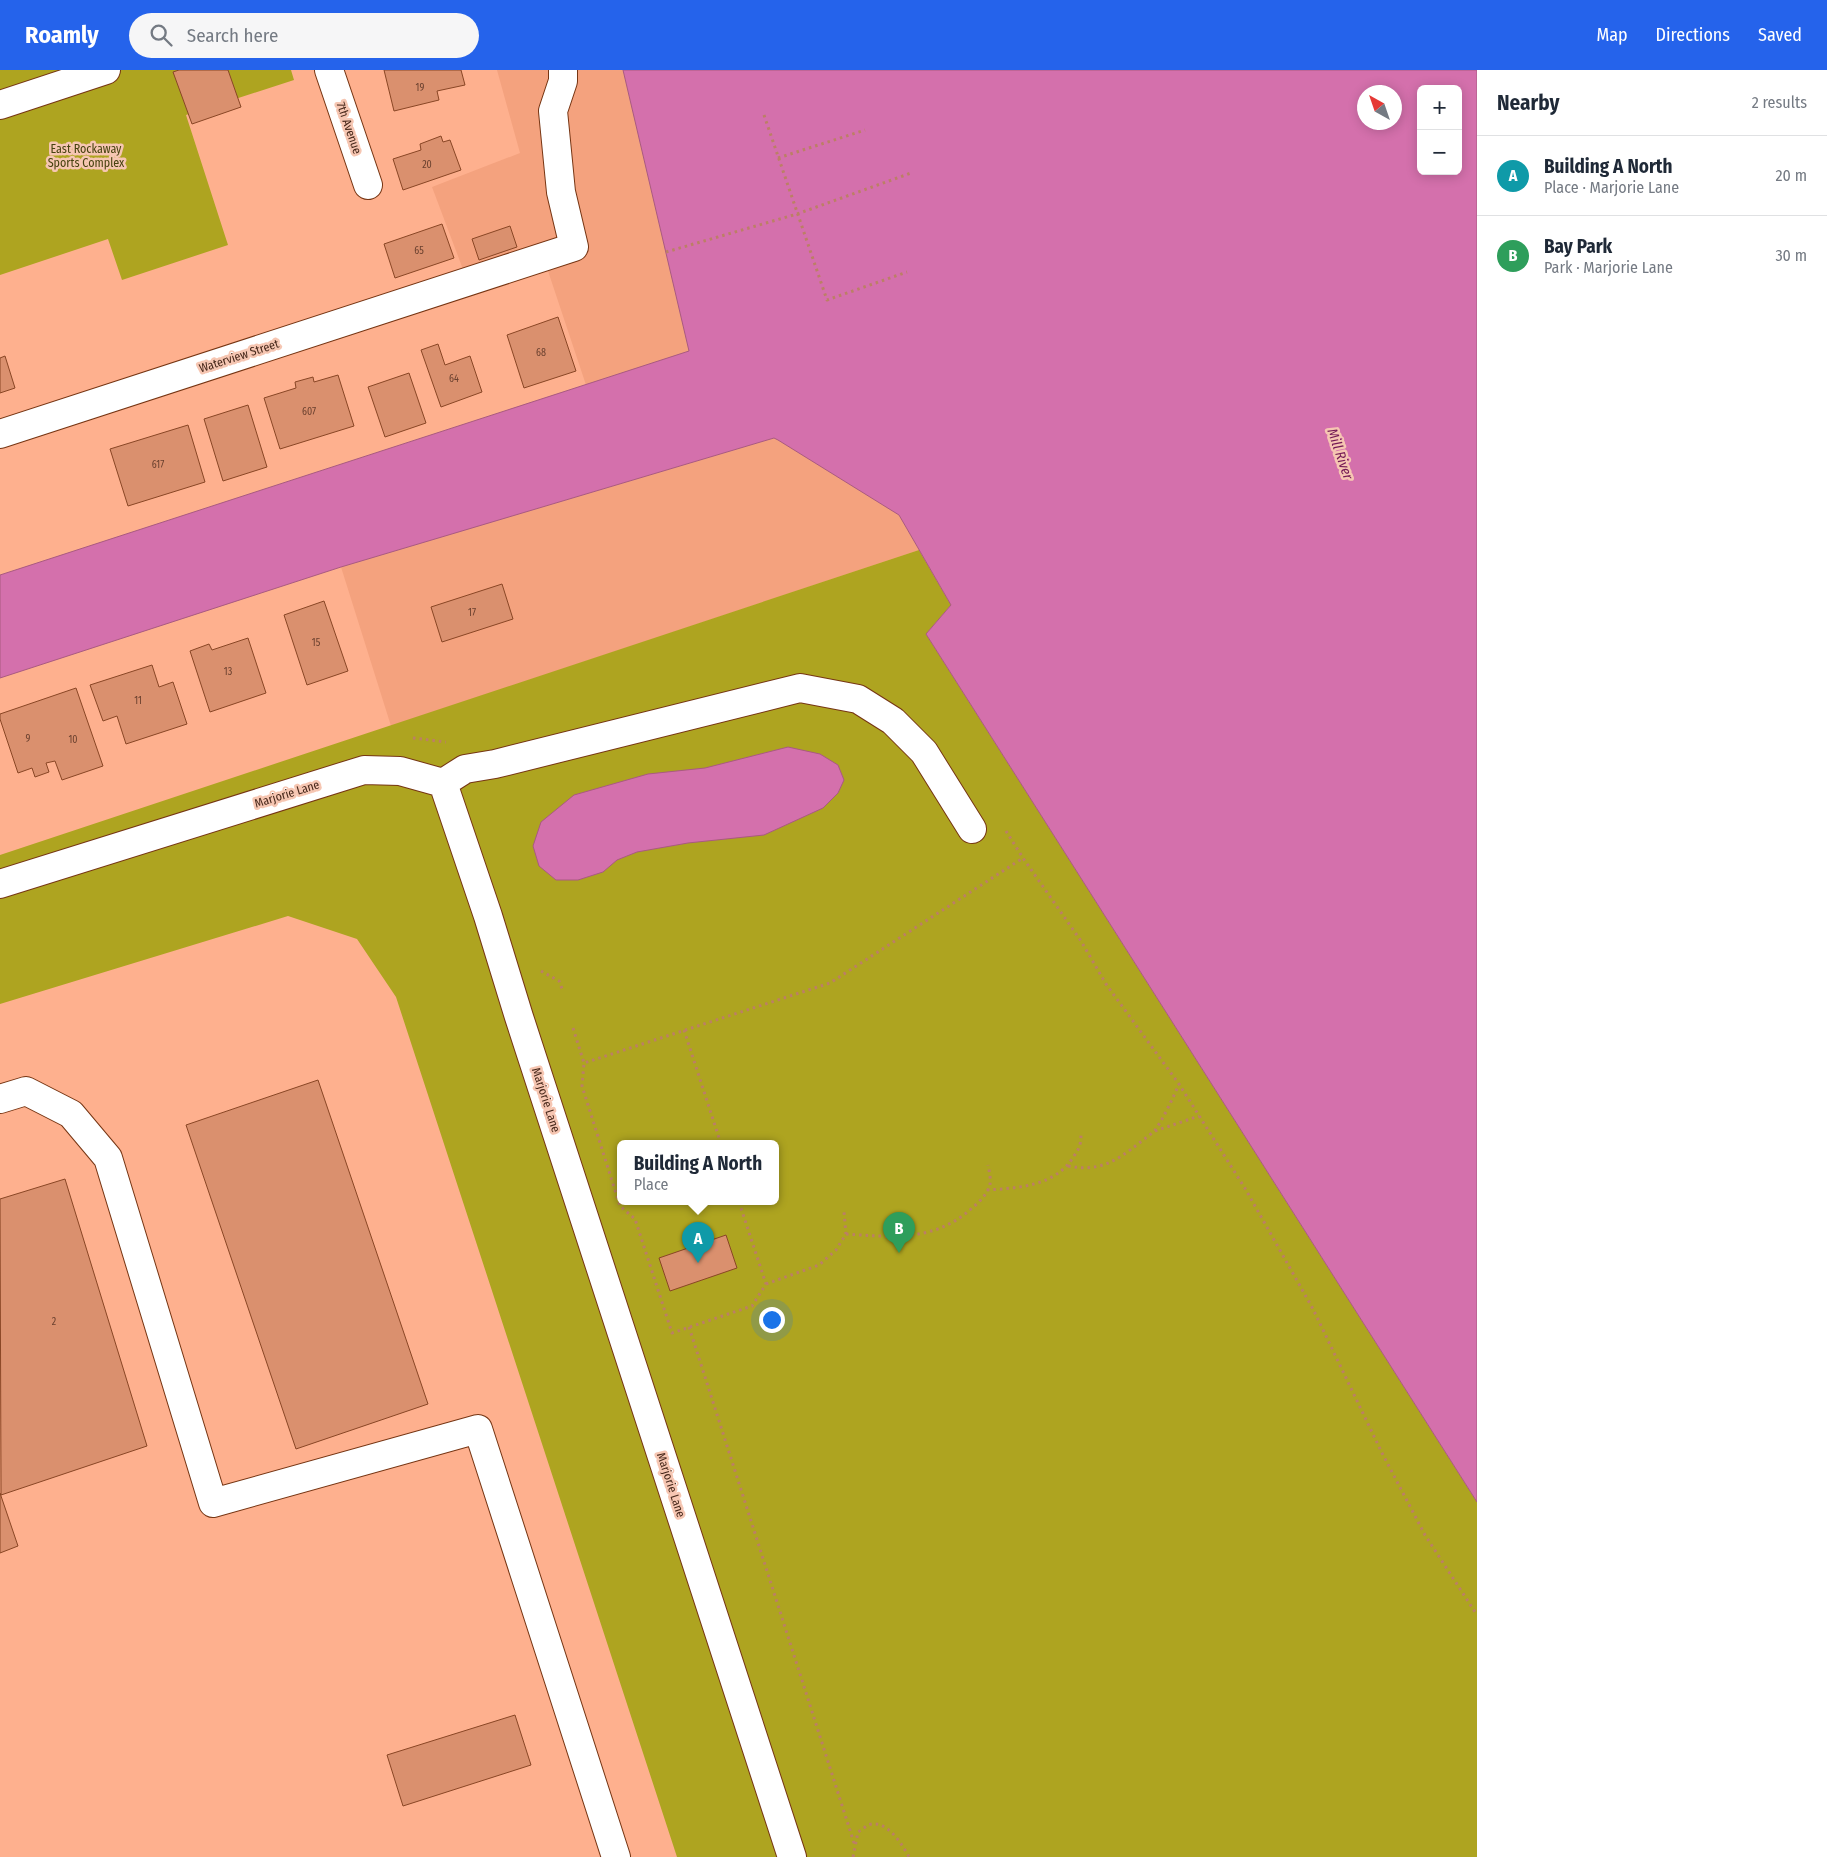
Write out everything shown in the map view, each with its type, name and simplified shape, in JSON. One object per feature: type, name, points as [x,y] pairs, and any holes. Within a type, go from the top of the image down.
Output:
[{"type":"street","points":[[0,105],[106,70]]},
{"type":"street","name":"7th Avenue","points":[[329,70],[368,185]]},
{"type":"street","name":"Waterview Street","points":[[0,434],[574,247],[561,192],[553,110],[563,82],[563,70]]},
{"type":"street","points":[[444,783],[465,769],[507,761],[800,688],[858,699],[893,722],[924,752],[972,829]]},
{"type":"street","name":"Marjorie Lane","points":[[0,884],[364,770],[400,771],[444,783],[792,1857]]},
{"type":"street","points":[[0,1098],[26,1091],[71,1114],[108,1158],[213,1503],[478,1429],[616,1857]]},
{"type":"path","points":[[764,115],[827,300],[907,272]]},
{"type":"path","points":[[778,158],[865,130]]},
{"type":"path","points":[[666,252],[797,214],[911,173]]},
{"type":"path","points":[[408,738],[455,743]]},
{"type":"path","points":[[1004,828],[1081,941],[1106,984],[1178,1084],[1246,1190],[1313,1308],[1382,1453],[1425,1535],[1477,1615]]},
{"type":"path","points":[[584,1063],[830,982],[1023,858]]},
{"type":"path","points":[[573,1028],[584,1063],[582,1086],[617,1197]]},
{"type":"path","points":[[684,1030],[720,1140]]},
{"type":"path","points":[[1068,1166],[1084,1169],[1111,1163],[1128,1152],[1154,1131],[1166,1112],[1178,1084]]},
{"type":"path","points":[[1154,1131],[1199,1116]]},
{"type":"path","points":[[986,1190],[1015,1188],[1039,1183],[1055,1176],[1068,1166],[1081,1144],[1081,1135]]},
{"type":"path","points":[[846,1234],[914,1235],[944,1228],[964,1216],[980,1201],[990,1184],[988,1165]]},
{"type":"path","points":[[620,1205],[635,1219],[672,1333],[752,1306],[766,1284],[819,1265],[836,1250],[846,1234],[844,1212]]},
{"type":"path","points":[[740,1205],[766,1284]]},
{"type":"path","points":[[689,1327],[855,1846]]},
{"type":"path","points":[[853,1857],[858,1832],[869,1824],[880,1825],[891,1832],[909,1857]]},
{"type":"shaded area","points":[[497,70],[623,70],[690,351],[586,385],[545,262],[470,288],[432,187],[520,153]]},
{"type":"shaded area","points":[[775,438],[899,515],[919,550],[391,726],[341,567]]},
{"type":"green space","name":"East Rockaway Sports Complex","points":[[0,70],[291,70],[294,80],[186,115],[228,245],[122,280],[108,239],[0,275]]},
{"type":"green space","points":[[919,550],[951,605],[926,634],[1477,1502],[1477,1857],[677,1857],[396,997],[357,939],[288,916],[0,1004],[0,855]]},
{"type":"water","name":"Mill River","points":[[623,70],[1477,70],[1477,1502],[926,634],[951,605],[899,515],[774,438],[341,567],[0,678],[0,575],[689,351]]},
{"type":"water","points":[[788,747],[820,754],[838,765],[844,780],[838,793],[823,808],[764,835],[688,843],[637,852],[617,860],[603,872],[578,880],[556,880],[539,866],[533,846],[541,822],[574,795],[648,774],[705,768]]},
{"type":"building","points":[[179,70],[228,70],[241,107],[192,124],[173,72]]},
{"type":"building","points":[[384,70],[461,70],[465,85],[437,91],[439,100],[394,111]]},
{"type":"building","points":[[441,136],[443,142],[450,140],[461,170],[403,190],[393,159],[421,150],[420,144]]},
{"type":"building","points":[[442,224],[454,258],[395,278],[384,244]]},
{"type":"building","points":[[510,226],[517,247],[479,260],[472,239]]},
{"type":"building","points":[[558,317],[576,371],[524,388],[507,335]]},
{"type":"building","points":[[438,344],[445,365],[470,356],[482,392],[441,407],[421,350]]},
{"type":"building","points":[[5,356],[15,388],[0,393],[0,358]]},
{"type":"building","points":[[409,373],[426,423],[385,437],[368,387]]},
{"type":"building","points":[[338,375],[354,426],[280,449],[264,398],[296,388],[295,382],[313,377],[314,382]]},
{"type":"building","points":[[248,405],[267,467],[223,481],[204,419]]},
{"type":"building","points":[[188,425],[205,482],[128,506],[110,449]]},
{"type":"building","points":[[502,584],[513,619],[442,642],[431,607]]},
{"type":"building","points":[[324,601],[348,671],[307,685],[284,615]]},
{"type":"building","points":[[248,638],[266,693],[210,712],[190,651],[209,644],[212,650]]},
{"type":"building","points":[[152,665],[159,687],[173,682],[187,724],[126,744],[117,716],[103,721],[90,685]]},
{"type":"building","points":[[76,688],[103,766],[62,780],[55,761],[46,763],[49,772],[35,777],[32,768],[18,773],[0,714]]},
{"type":"building","points":[[318,1080],[428,1404],[296,1449],[186,1125]]},
{"type":"building","points":[[65,1179],[147,1446],[1,1495],[0,1199]]},
{"type":"building","points":[[726,1235],[737,1268],[670,1291],[659,1258]]},
{"type":"building","points":[[0,1493],[18,1546],[0,1553]]},
{"type":"building","points":[[515,1715],[531,1765],[403,1806],[387,1755]]},
{"type":"place","name":"Bay Park","points":[[899,1253]]},
{"type":"place","name":"Building A North","points":[[698,1263]]}]
